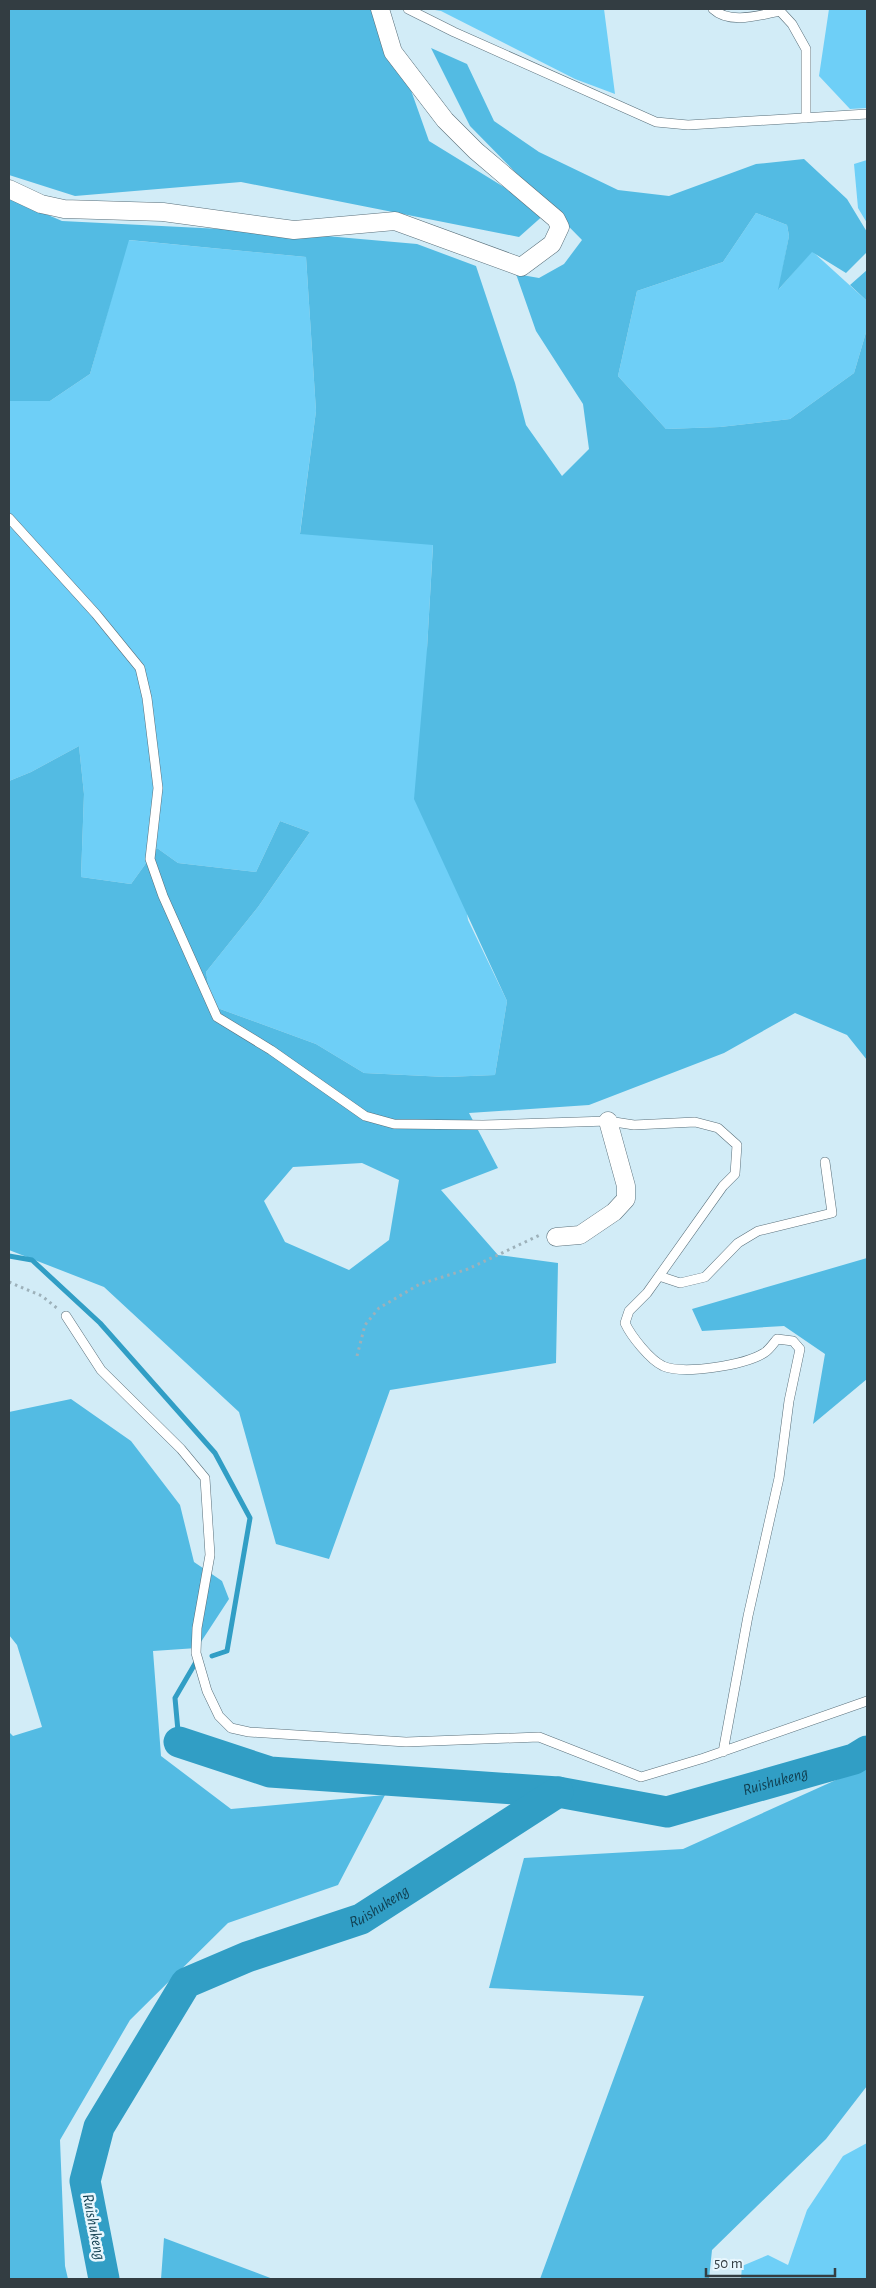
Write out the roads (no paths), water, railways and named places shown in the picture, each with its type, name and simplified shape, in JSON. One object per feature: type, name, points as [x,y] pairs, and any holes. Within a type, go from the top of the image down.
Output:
[{"type":"street","points":[[9,189],[41,204],[64,209],[163,212],[294,230],[395,221],[521,267],[552,244],[560,226],[556,219],[476,151],[445,120],[393,52],[380,9]]},
{"type":"street","points":[[556,1237],[580,1235],[614,1212],[626,1199],[626,1186],[608,1121]]},
{"type":"lane","points":[[408,9],[454,32],[656,122],[688,126],[867,114]]},
{"type":"lane","points":[[713,9],[718,14],[744,19],[780,11],[792,24],[806,49],[806,118]]},
{"type":"lane","points":[[9,518],[96,614],[140,668],[147,698],[158,788],[150,859],[163,896],[217,1018],[271,1050],[365,1116],[394,1124],[483,1125],[608,1121],[634,1125],[696,1122],[718,1128],[737,1144],[735,1174],[723,1186],[646,1293],[629,1311],[625,1324],[632,1338],[663,1366],[698,1369],[714,1368],[740,1362],[765,1353],[777,1339],[793,1341],[800,1349],[789,1401],[779,1478],[748,1616],[723,1752]]},
{"type":"lane","points":[[658,1276],[680,1283],[705,1277],[738,1243],[758,1231],[832,1213],[825,1162]]},
{"type":"lane","points":[[66,1316],[101,1370],[181,1449],[205,1478],[210,1555],[197,1628],[196,1653],[207,1691],[219,1716],[231,1728],[248,1732],[406,1742],[539,1737],[641,1777],[723,1752],[867,1701]]},
{"type":"waterway","points":[[9,1256],[32,1260],[100,1323],[215,1453],[250,1518],[227,1651],[212,1656]]},
{"type":"waterway","points":[[179,1742],[175,1698],[196,1662]]},
{"type":"waterway","points":[[179,1742],[270,1772],[558,1792],[667,1812],[854,1759],[867,1751]]},
{"type":"waterway","name":"Ruishukeng","points":[[104,2279],[85,2181],[99,2127],[186,1983],[247,1957],[361,1919],[558,1792]]}]
